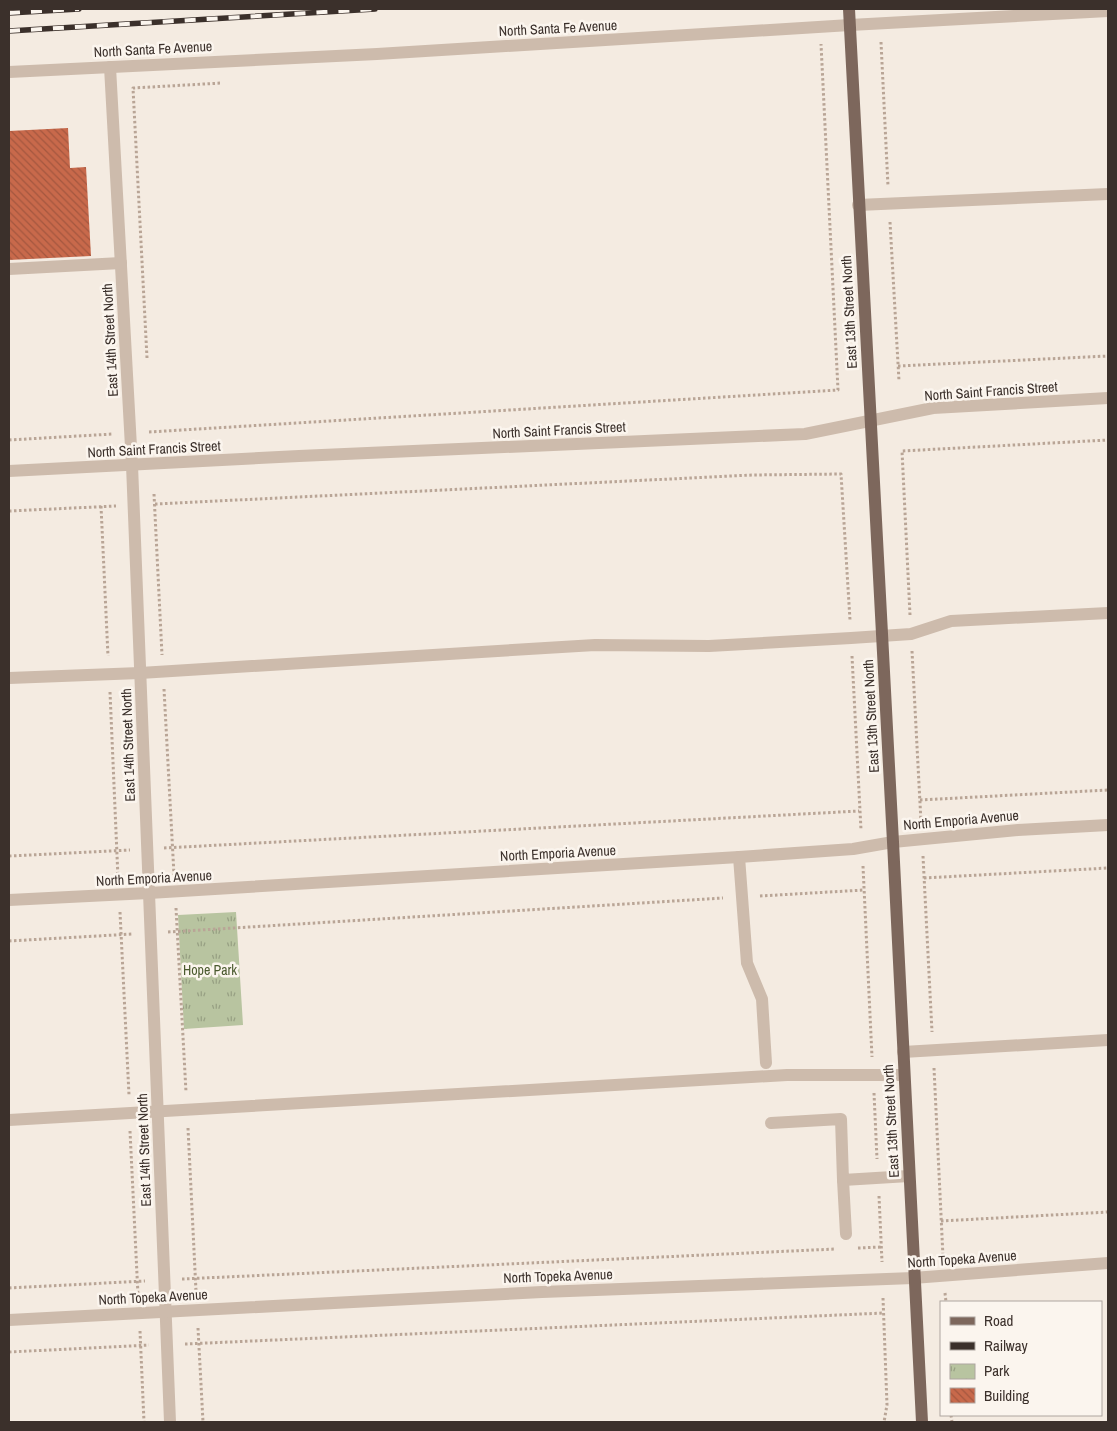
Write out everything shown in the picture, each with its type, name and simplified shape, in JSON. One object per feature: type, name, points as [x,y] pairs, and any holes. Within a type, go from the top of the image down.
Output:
[{"type":"main road","name":"East 13th Street North","points":[[849,9],[893,842],[913,1278],[922,1422]]},
{"type":"street","name":"North Santa Fe Avenue","points":[[9,72],[386,53],[1108,11]]},
{"type":"street","name":"East 14th Street North","points":[[110,66],[134,505],[170,1422]]},
{"type":"street","points":[[858,205],[1108,194]]},
{"type":"street","points":[[9,268],[121,263]]},
{"type":"street","name":"North Saint Francis Street","points":[[9,472],[805,434],[933,408],[1108,398]]},
{"type":"street","points":[[9,678],[163,672],[595,645],[709,646],[851,638],[911,634],[951,621],[1108,613]]},
{"type":"street","name":"North Emporia Avenue","points":[[9,900],[175,892],[739,857],[862,848],[893,842],[1018,830],[1108,825]]},
{"type":"street","points":[[739,857],[747,963],[762,999],[766,1063]]},
{"type":"street","points":[[903,1052],[1108,1040]]},
{"type":"street","points":[[9,1120],[777,1075],[904,1075]]},
{"type":"street","points":[[771,1123],[841,1118],[846,1234]]},
{"type":"street","points":[[843,1180],[908,1176]]},
{"type":"street","name":"North Topeka Avenue","points":[[9,1320],[542,1292],[913,1278],[1108,1263]]},
{"type":"path","points":[[9,440],[838,390],[820,27]]},
{"type":"path","points":[[133,88],[147,363]]},
{"type":"path","points":[[898,366],[1108,356]]},
{"type":"path","points":[[151,432],[203,1422]]},
{"type":"path","points":[[946,1301],[902,451],[1108,440]]},
{"type":"path","points":[[9,511],[752,475],[841,474],[883,1279],[887,1405],[884,1422]]},
{"type":"path","points":[[101,506],[144,1422]]},
{"type":"path","points":[[920,800],[1108,790]]},
{"type":"path","points":[[9,856],[860,811]]},
{"type":"path","points":[[924,878],[1108,868]]},
{"type":"path","points":[[9,941],[864,890]]},
{"type":"path","points":[[941,1221],[1108,1212]]},
{"type":"path","points":[[852,1248],[881,1247]]},
{"type":"path","points":[[9,1288],[842,1249]]},
{"type":"path","points":[[9,1352],[884,1313]]},
{"type":"green space","name":"Hope Park","points":[[236,912],[243,1025],[184,1029],[178,915]]},
{"type":"building","points":[[68,128],[70,168],[86,167],[91,256],[9,260],[9,131]]},
{"type":"railway","points":[[9,13],[79,9]]},
{"type":"railway","points":[[9,31],[375,9]]}]
